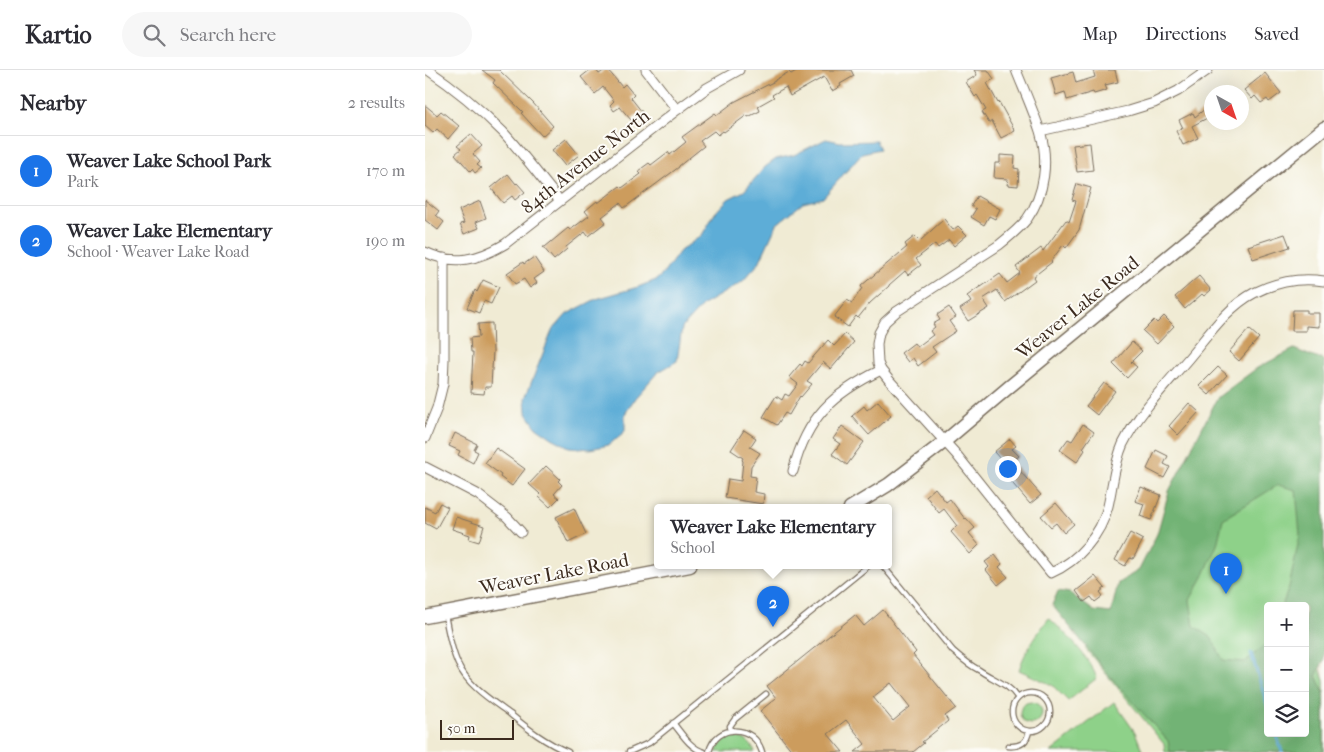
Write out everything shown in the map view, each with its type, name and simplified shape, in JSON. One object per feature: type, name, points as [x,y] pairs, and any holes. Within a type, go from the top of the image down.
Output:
[{"type":"main road","name":"Weaver Lake Road","points":[[857,504],[889,485],[944,442],[1324,128]]},
{"type":"main road","name":"Weaver Lake Road","points":[[425,616],[673,569]]},
{"type":"street","points":[[428,70],[462,95],[498,127],[560,201]]},
{"type":"street","points":[[646,70],[677,110]]},
{"type":"street","name":"84th Avenue North","points":[[425,252],[444,258],[461,260],[477,258],[492,252],[505,244],[677,110],[707,88],[739,70]]},
{"type":"street","points":[[1016,70],[1040,131],[1043,148],[1045,167],[1036,203],[1027,219],[1014,234],[896,312],[885,322],[879,333],[877,354],[881,370],[956,454],[1051,573],[1060,569],[1086,547],[1099,528],[1108,507],[1115,464],[1132,427],[1234,306],[1272,285],[1292,280],[1312,279],[1324,281]]},
{"type":"street","points":[[1040,131],[1128,111],[1154,103],[1178,91],[1208,70]]},
{"type":"street","points":[[425,438],[437,408],[443,384],[444,258]]},
{"type":"street","points":[[793,471],[798,450],[809,429],[823,409],[841,393],[881,370]]},
{"type":"street","points":[[425,467],[477,494],[507,517],[521,532]]},
{"type":"lane","points":[[629,752],[649,743],[864,569]]},
{"type":"lane","points":[[885,569],[953,651],[979,671],[1009,688],[1018,698]]},
{"type":"lane","points":[[445,613],[453,650],[465,676],[488,698],[545,741],[568,752]]},
{"type":"lane","points":[[1030,693],[1042,697],[1047,702],[1049,715],[1048,721],[1044,726],[1038,730],[1029,731],[1019,728],[1012,716],[1012,710],[1013,704],[1018,698],[1030,693]]},
{"type":"lane","points":[[731,731],[730,726],[735,719],[766,694]]},
{"type":"lane","points":[[673,723],[693,746],[705,752]]},
{"type":"lane","points":[[709,752],[718,736],[739,730],[757,740],[762,752]]},
{"type":"lane","points":[[1008,746],[1015,747],[1022,744],[1028,737],[1029,731]]},
{"type":"green space","points":[[1294,349],[1316,358],[1321,358],[1324,361],[1324,660],[1316,676],[1324,693],[1324,752],[1170,752],[1168,741],[1115,682],[1052,605],[1058,591],[1070,593],[1094,611],[1111,613],[1118,583],[1139,570],[1157,534],[1169,491],[1218,397],[1257,368]],"holes":[[[1278,485],[1296,490],[1300,535],[1289,587],[1283,602],[1309,602],[1309,737],[1264,737],[1264,645],[1245,662],[1223,660],[1211,637],[1194,626],[1190,600],[1203,577],[1217,545],[1223,519]]]},
{"type":"green space","points":[[1255,421],[1324,502],[1304,602],[1264,602],[1264,737],[1309,737],[1309,627],[1324,681],[1324,752],[1165,752],[1164,744],[1085,648],[1133,610]]},
{"type":"green space","points":[[1049,618],[1083,653],[1097,678],[1068,701],[1052,685],[1019,670],[1028,649]]},
{"type":"green space","points":[[1031,702],[1039,705],[1042,713],[1039,721],[1031,724],[1023,721],[1020,713],[1023,705]]},
{"type":"green space","points":[[1114,702],[1135,732],[1143,752],[1051,752]]},
{"type":"green space","points":[[732,737],[746,741],[755,752],[716,752],[722,743]]},
{"type":"water","points":[[826,139],[840,142],[876,141],[880,149],[862,153],[823,198],[803,203],[777,224],[759,263],[742,282],[703,305],[682,328],[677,361],[657,373],[635,398],[625,414],[625,431],[609,445],[590,449],[569,447],[536,427],[526,412],[525,398],[552,331],[567,314],[596,299],[656,280],[663,274],[680,251],[702,235],[715,213],[728,199],[744,191],[765,167],[776,159],[794,155]]},
{"type":"building","points":[[482,70],[499,70],[533,103],[553,126],[542,136],[521,113],[523,112],[493,83],[495,80]]},
{"type":"building","points":[[590,70],[596,70],[599,74],[608,70],[622,87],[625,84],[634,95],[631,98],[642,112],[631,120],[620,107],[614,111],[610,105],[614,101],[603,87],[595,94],[581,77]]},
{"type":"building","points":[[798,70],[851,70],[854,76],[832,91],[824,77],[790,96],[786,87],[772,95],[774,97],[758,106],[760,111],[748,117],[747,115],[718,135],[714,131],[700,141],[704,146],[679,167],[624,208],[620,203],[602,217],[606,222],[588,236],[585,232],[566,247],[567,249],[554,260],[543,247],[568,228],[570,230],[589,216],[585,211],[597,201],[598,203],[620,186],[622,188],[641,174],[638,171],[649,163],[651,165],[668,152],[670,155],[686,142],[682,137],[715,113],[717,115],[734,102],[789,72],[791,74]]},
{"type":"building","points":[[974,70],[988,70],[994,79],[987,83],[1015,131],[1001,138],[992,121],[989,123],[982,112],[986,110],[966,82],[977,75]]},
{"type":"building","points":[[1093,70],[1115,70],[1118,82],[1105,85],[1107,90],[1067,100],[1065,92],[1056,95],[1051,78],[1073,72],[1076,83],[1095,77]]},
{"type":"building","points":[[1265,73],[1281,93],[1269,102],[1267,99],[1261,103],[1255,96],[1252,99],[1249,96],[1249,86]]},
{"type":"building","points":[[425,105],[437,115],[441,111],[459,126],[448,139],[437,129],[433,133],[425,126]]},
{"type":"building","points":[[1204,110],[1204,120],[1192,126],[1198,138],[1183,145],[1176,131],[1183,128],[1179,120],[1193,113],[1195,117]]},
{"type":"building","points":[[471,134],[482,146],[473,154],[480,162],[477,165],[481,168],[475,173],[472,169],[470,171],[455,154],[461,149],[457,146]]},
{"type":"building","points":[[566,139],[579,155],[565,166],[552,150]]},
{"type":"building","points":[[1090,143],[1093,170],[1077,172],[1073,145]]},
{"type":"building","points":[[1000,155],[1015,156],[1014,168],[1019,169],[1018,186],[1007,185],[1008,179],[994,178],[995,163],[1000,163]]},
{"type":"building","points":[[508,174],[525,192],[515,200],[512,196],[503,203],[491,188]]},
{"type":"building","points":[[1077,184],[1091,188],[1079,230],[1066,248],[1063,245],[1052,262],[1033,277],[1035,280],[1005,302],[997,290],[983,299],[989,308],[968,321],[960,309],[971,302],[967,296],[1000,274],[1007,283],[1020,273],[1016,267],[1041,248],[1043,251],[1066,220],[1069,222],[1076,201],[1072,200]]},
{"type":"building","points":[[977,196],[1000,209],[995,219],[989,216],[984,225],[971,217],[976,209],[971,206]]},
{"type":"building","points":[[425,200],[439,211],[436,215],[444,222],[438,230],[425,220]]},
{"type":"building","points":[[480,201],[486,218],[476,222],[479,228],[464,234],[460,224],[464,223],[459,210]]},
{"type":"building","points":[[944,219],[953,230],[958,226],[967,235],[954,246],[949,240],[938,248],[935,244],[916,259],[921,265],[908,275],[905,271],[870,303],[858,318],[856,316],[848,327],[834,317],[847,300],[852,303],[862,288],[861,286],[907,247],[905,244],[915,236],[920,241]]},
{"type":"building","points":[[1285,234],[1290,247],[1253,259],[1248,246]]},
{"type":"building","points":[[534,257],[544,272],[534,279],[537,283],[530,288],[524,279],[515,284],[507,273]]},
{"type":"building","points":[[1199,276],[1211,290],[1204,296],[1202,294],[1185,309],[1175,297]]},
{"type":"building","points":[[483,280],[499,287],[491,304],[484,301],[479,313],[467,308],[475,290],[477,292]]},
{"type":"building","points":[[949,307],[956,317],[949,321],[956,331],[932,347],[936,352],[918,366],[913,358],[908,362],[901,353],[914,343],[917,347],[933,335],[930,331],[935,327],[933,324],[940,320],[937,315]]},
{"type":"building","points":[[1293,310],[1307,310],[1307,313],[1319,313],[1319,327],[1306,326],[1306,331],[1292,331]]},
{"type":"building","points":[[1164,316],[1174,326],[1157,344],[1143,331],[1154,320],[1157,323]]},
{"type":"building","points":[[492,323],[491,387],[485,387],[484,394],[471,393],[473,352],[471,352],[470,338],[479,337],[478,324]]},
{"type":"building","points":[[1249,329],[1259,338],[1239,361],[1229,352]]},
{"type":"building","points":[[845,334],[854,342],[831,369],[823,362],[807,381],[812,384],[800,396],[789,415],[785,413],[777,425],[763,417],[776,396],[782,400],[785,394],[789,396],[798,384],[789,377],[800,364],[802,366],[805,361],[808,363],[828,340],[834,346]]},
{"type":"building","points":[[1132,342],[1142,351],[1131,362],[1137,367],[1127,378],[1113,364]]},
{"type":"building","points":[[1218,367],[1227,375],[1209,395],[1199,386]]},
{"type":"building","points":[[1104,383],[1115,391],[1097,415],[1086,406]]},
{"type":"building","points":[[878,401],[891,416],[869,435],[852,416],[864,406],[867,410]]},
{"type":"building","points":[[1189,403],[1199,412],[1178,435],[1169,426]]},
{"type":"building","points":[[1083,424],[1094,432],[1083,448],[1085,450],[1077,462],[1060,450],[1068,439],[1072,441]]},
{"type":"building","points":[[842,426],[864,442],[847,465],[832,454],[840,444],[833,439]]},
{"type":"building","points":[[744,430],[756,438],[750,447],[760,453],[751,466],[750,476],[756,477],[754,492],[764,494],[763,504],[725,498],[728,479],[741,481],[743,458],[731,450]]},
{"type":"building","points":[[455,433],[477,444],[474,450],[478,452],[473,463],[458,455],[460,451],[449,446]]},
{"type":"building","points":[[1010,439],[1016,446],[1012,449],[1019,456],[1012,462],[1041,495],[1030,504],[996,464],[1001,460],[994,452]]},
{"type":"building","points":[[496,448],[525,469],[512,486],[485,463]]},
{"type":"building","points":[[1156,450],[1168,456],[1164,464],[1170,467],[1164,478],[1147,469]]},
{"type":"building","points":[[546,466],[560,479],[558,481],[562,485],[554,494],[559,498],[550,507],[529,484]]},
{"type":"building","points":[[1141,487],[1161,495],[1151,520],[1140,516],[1144,504],[1135,501]]},
{"type":"building","points":[[935,488],[946,502],[950,499],[965,519],[975,528],[969,533],[979,545],[970,554],[951,532],[957,526],[944,509],[939,513],[926,496]]},
{"type":"building","points":[[440,503],[448,507],[436,529],[425,523],[425,507],[435,512]]},
{"type":"building","points":[[1056,503],[1074,524],[1064,533],[1056,523],[1051,527],[1041,516]]},
{"type":"building","points":[[574,508],[586,534],[568,543],[556,517]]},
{"type":"building","points":[[456,517],[484,526],[479,542],[469,539],[470,535],[452,529]]},
{"type":"building","points":[[1130,533],[1143,540],[1133,559],[1130,558],[1125,566],[1115,560]]},
{"type":"building","points":[[995,555],[1002,564],[999,567],[1008,577],[998,585],[986,570],[989,567],[985,562]]},
{"type":"building","points":[[1095,576],[1105,588],[1100,592],[1103,596],[1095,602],[1091,597],[1084,602],[1076,591]]},
{"type":"building","points":[[883,610],[916,652],[913,655],[956,708],[945,716],[948,721],[922,742],[924,743],[913,752],[855,752],[865,744],[846,720],[828,734],[843,752],[800,752],[797,749],[793,752],[760,711],[776,698],[767,686],[855,615],[864,626]],"holes":[[[891,683],[910,707],[893,721],[873,697]]]},
{"type":"waterway","points":[[1251,653],[1264,694]]},
{"type":"waterway","points":[[1277,737],[1282,752]]},
{"type":"place","name":"Weaver Lake School Park","points":[[1226,594]]},
{"type":"place","name":"Weaver Lake Elementary","points":[[773,627]]}]
